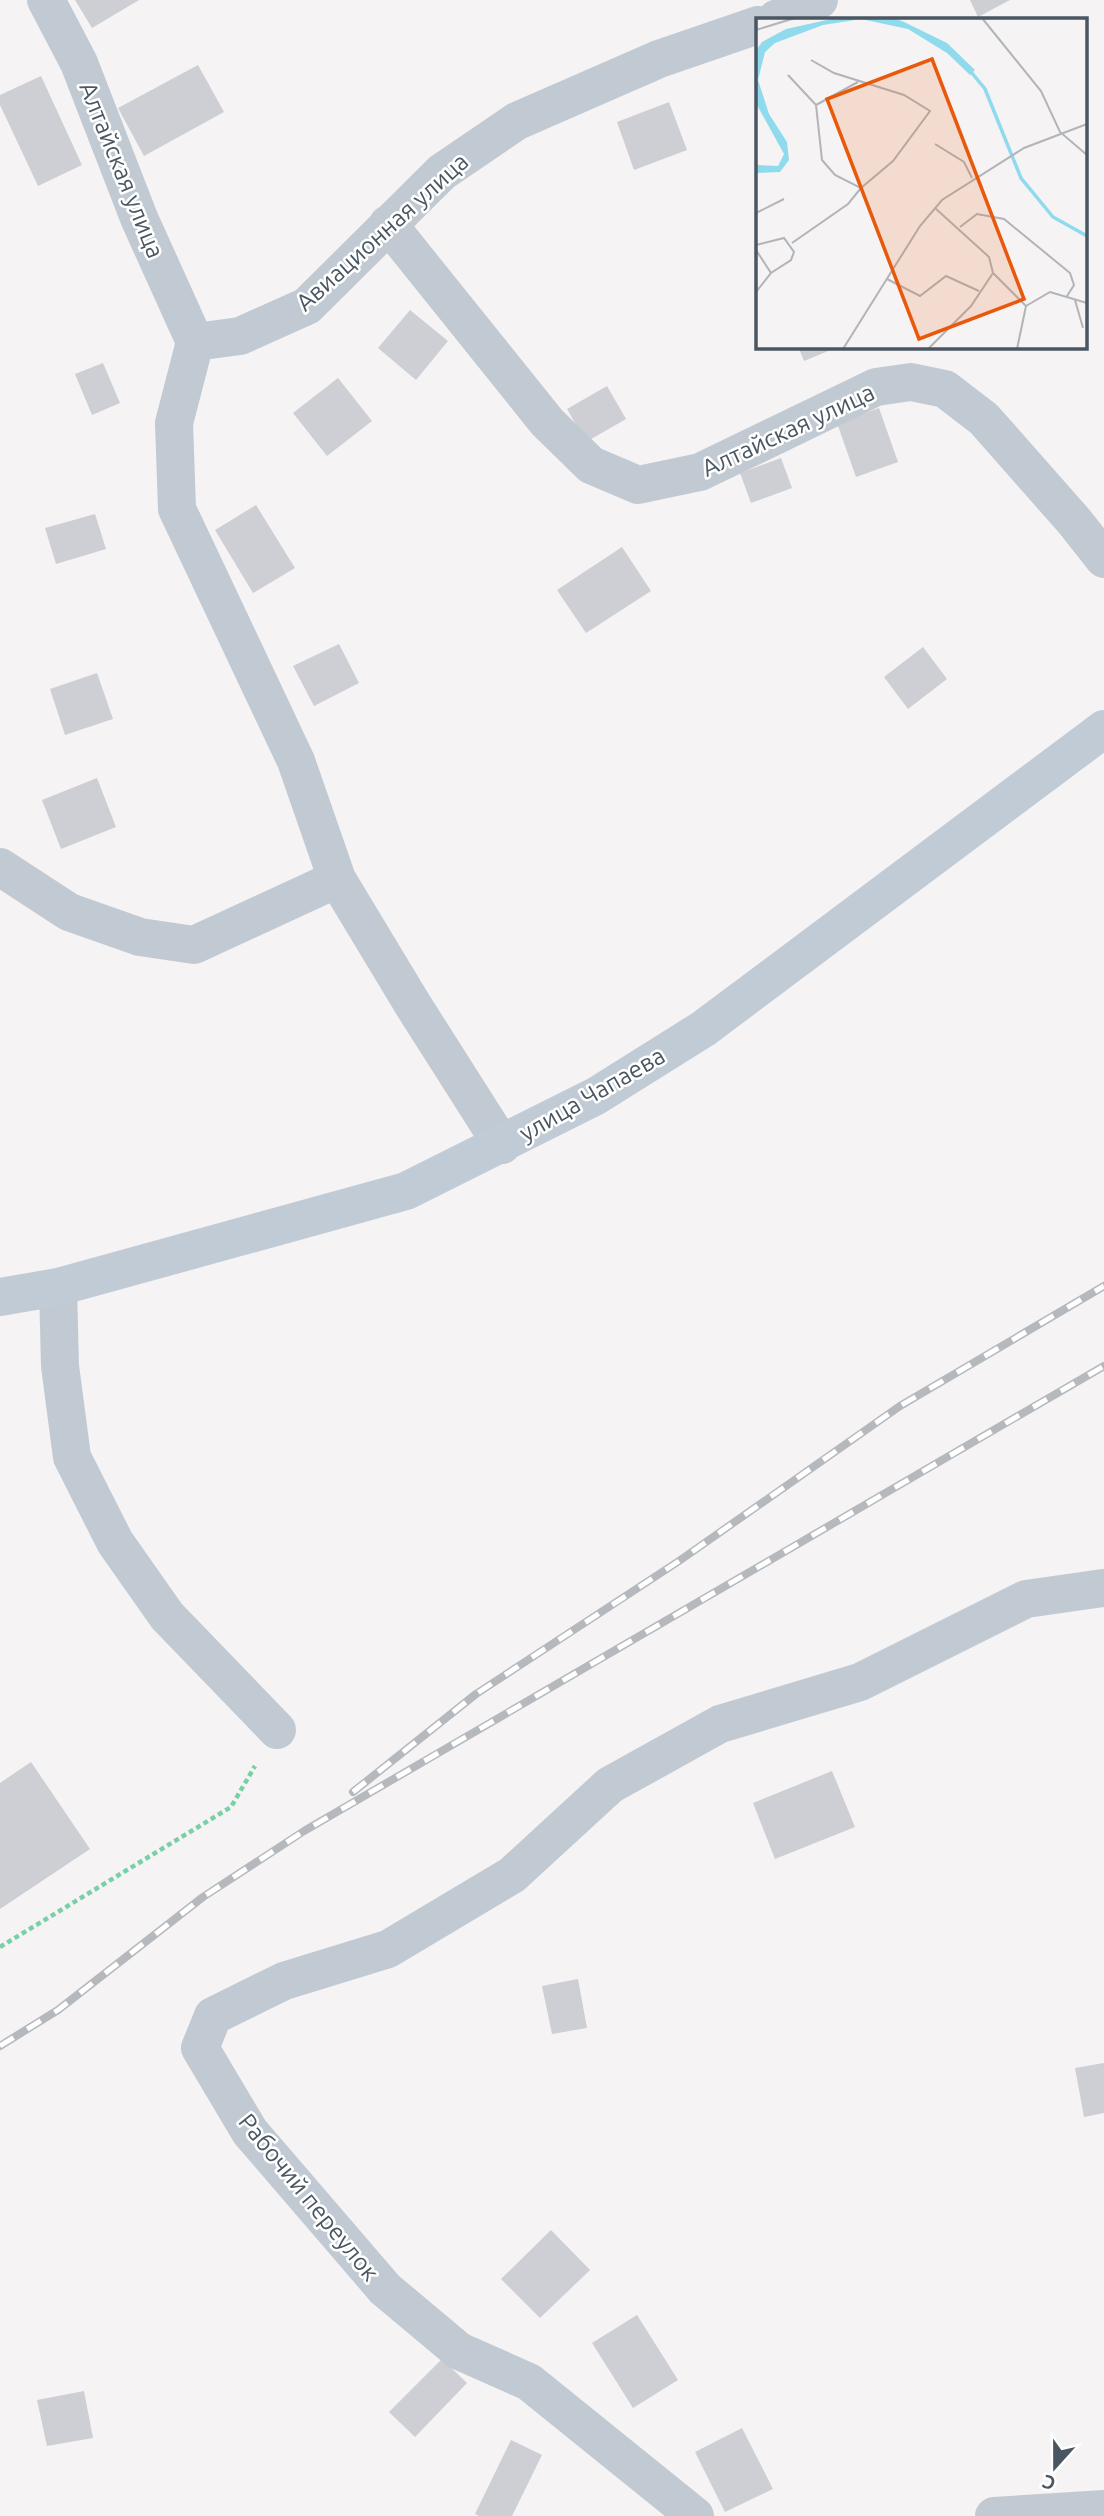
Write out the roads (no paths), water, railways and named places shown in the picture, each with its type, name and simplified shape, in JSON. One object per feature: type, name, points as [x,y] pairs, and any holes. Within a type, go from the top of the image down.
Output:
[{"type":"street","name":"Алтайская улица","points":[[46,0],[79,63],[139,218],[195,342]]},
{"type":"street","points":[[778,18],[819,0]]},
{"type":"street","name":"Авиационная улица","points":[[195,342],[240,336],[307,306],[442,172],[517,121],[659,59],[756,26]]},
{"type":"street","name":"Алтайская улица","points":[[388,224],[547,422],[591,465],[638,485],[701,472],[876,387],[911,382],[945,389],[984,419],[1104,559]]},
{"type":"street","points":[[195,342],[174,423],[177,509],[296,761],[337,879],[502,1145]]},
{"type":"street","name":"улица Чапаева","points":[[0,1297],[58,1287],[406,1191],[502,1145],[596,1096],[703,1029],[1104,729]]},
{"type":"street","points":[[0,867],[69,912],[140,937],[194,945],[337,879]]},
{"type":"street","points":[[58,1287],[60,1366],[72,1457],[115,1542],[167,1616],[277,1730]]},
{"type":"street","name":"Рабочий переулок","points":[[695,2516],[529,2382],[459,2351],[384,2289],[250,2132],[200,2048],[213,2016],[284,1981],[388,1949],[512,1875],[610,1785],[720,1724],[860,1682],[1026,1599],[1104,1598]]},
{"type":"street","points":[[994,2516],[1104,2509]]},
{"type":"railway","points":[[353,1792],[476,1694],[679,1561],[900,1406],[1104,1286]]},
{"type":"railway","points":[[0,2046],[58,2010],[203,1897],[304,1831],[1104,1366]]}]
